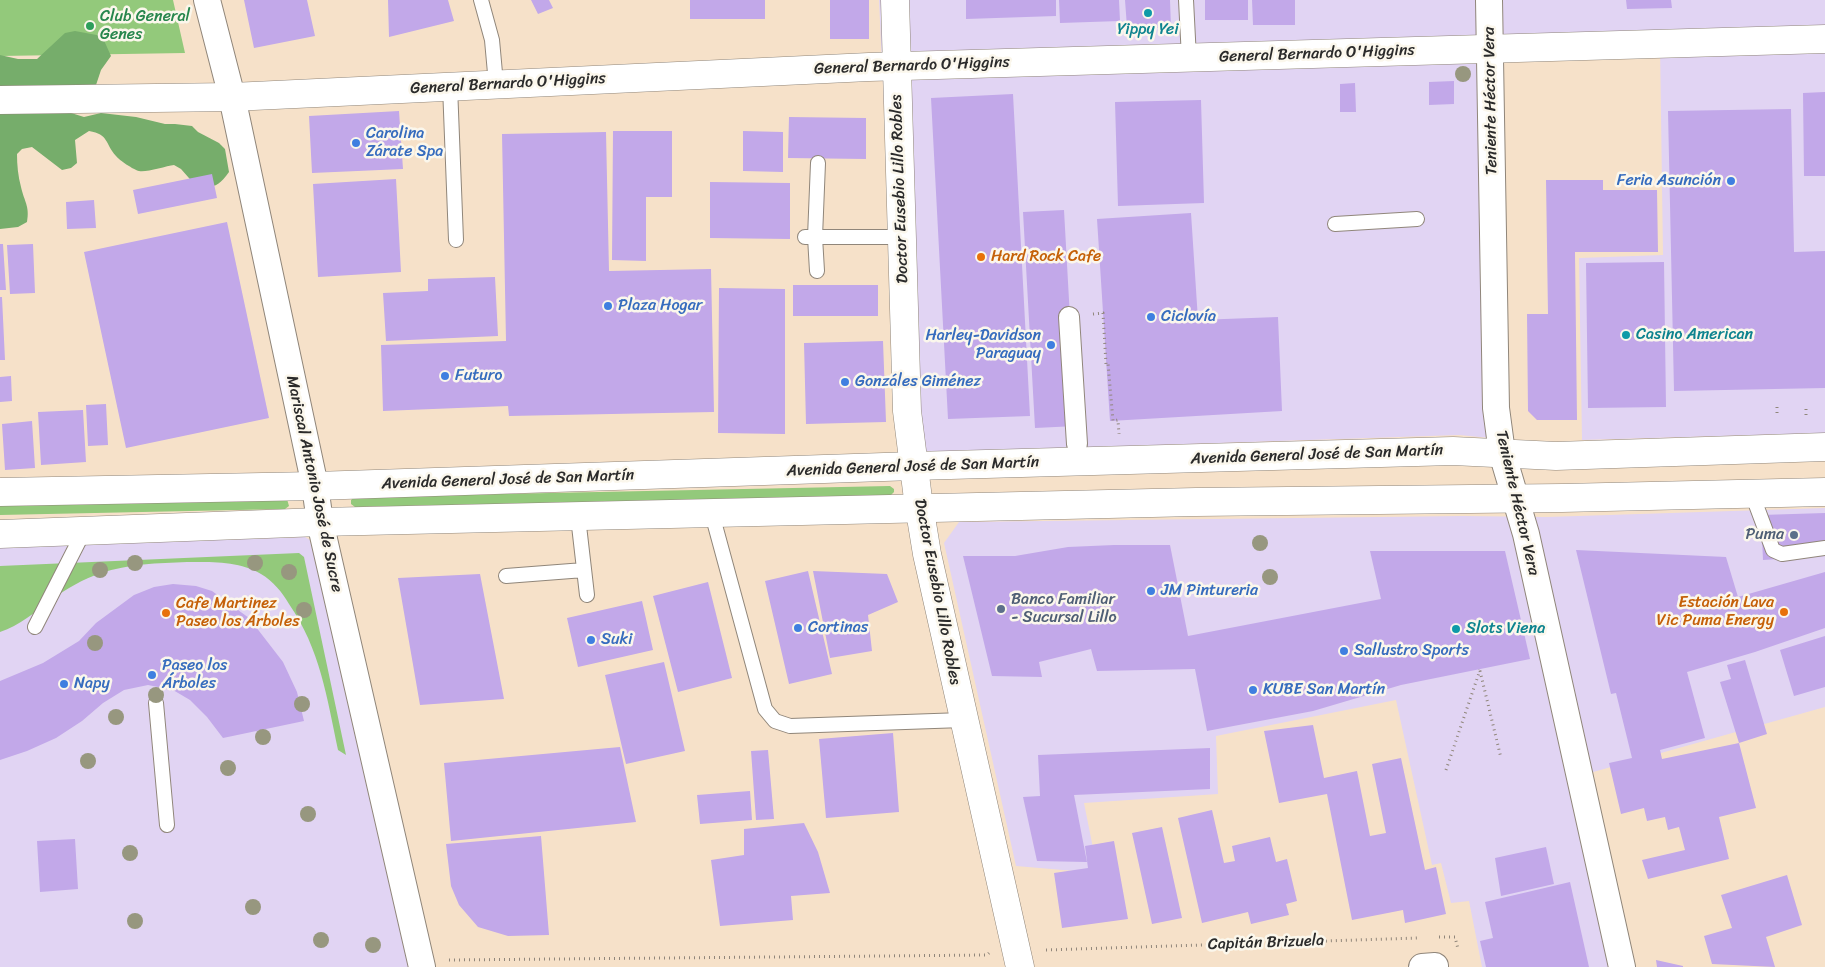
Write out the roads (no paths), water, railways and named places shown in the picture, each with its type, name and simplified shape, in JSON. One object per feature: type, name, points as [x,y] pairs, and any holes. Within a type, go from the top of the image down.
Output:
[{"type":"main road","name":"Doctor Eusebio Lillo Robles","points":[[895,0],[907,411],[919,509],[963,720],[1020,967]]},
{"type":"main road","name":"General Bernardo O'Higgins","points":[[0,100],[232,97],[896,66],[1825,39]]},
{"type":"main road","name":"Avenida General José de San Martín","points":[[0,492],[315,486],[914,466],[1453,451],[1556,456],[1825,447]]},
{"type":"main road","points":[[0,534],[320,522],[1196,502],[1516,499],[1825,492]]},
{"type":"street","name":"Mariscal Antonio José de Sucre","points":[[207,0],[232,97],[315,486],[320,522],[432,964]]},
{"type":"street","name":"Teniente Héctor Vera","points":[[1489,0],[1496,408],[1502,453],[1526,534],[1622,967]]},
{"type":"street","points":[[1070,317],[1077,444]]},
{"type":"lane","points":[[481,0],[492,40],[496,84]]},
{"type":"lane","points":[[1186,0],[1189,58]]},
{"type":"lane","points":[[450,86],[456,240]]},
{"type":"lane","points":[[817,270],[810,237],[818,163]]},
{"type":"lane","points":[[1335,224],[1417,219]]},
{"type":"lane","points":[[810,237],[902,237]]},
{"type":"lane","points":[[1752,494],[1773,550],[1777,553],[1782,554],[1825,548]]},
{"type":"lane","points":[[712,514],[765,709],[775,721],[790,726],[963,720]]},
{"type":"lane","points":[[578,517],[587,595]]},
{"type":"lane","points":[[35,627],[84,531]]},
{"type":"lane","points":[[506,576],[584,570]]},
{"type":"lane","points":[[156,703],[168,825]]},
{"type":"place","name":"Yippy Yei","points":[[1148,13]]},
{"type":"place","name":"Club General Genes","points":[[90,26]]},
{"type":"place","name":"Carolina Zárate Spa","points":[[356,143]]},
{"type":"place","name":"Feria Asunción","points":[[1731,181]]},
{"type":"place","name":"Hard Rock Cafe","points":[[981,257]]},
{"type":"place","name":"Plaza Hogar","points":[[608,306]]},
{"type":"place","name":"Ciclovía","points":[[1151,317]]},
{"type":"place","name":"Casino American","points":[[1626,335]]},
{"type":"place","name":"Harley-Davidson Paraguay","points":[[1051,345]]},
{"type":"place","name":"Futuro","points":[[445,376]]},
{"type":"place","name":"Gonzáles Giménez","points":[[845,382]]},
{"type":"place","name":"Puma","points":[[1794,535]]},
{"type":"place","name":"JM Pintureria","points":[[1151,591]]},
{"type":"place","name":"Banco Familiar - Sucursal Lillo","points":[[1001,609]]},
{"type":"place","name":"Estación Lava Vic Puma Energy","points":[[1784,612]]},
{"type":"place","name":"Cafe Martinez Paseo los Árboles","points":[[166,613]]},
{"type":"place","name":"Cortinas","points":[[798,628]]},
{"type":"place","name":"Slots Viena","points":[[1456,629]]},
{"type":"place","name":"Suki","points":[[591,640]]},
{"type":"place","name":"Sallustro Sports","points":[[1344,651]]},
{"type":"place","name":"Paseo los Árboles","points":[[152,675]]},
{"type":"place","name":"Napy","points":[[64,684]]},
{"type":"place","name":"KUBE San Martín","points":[[1253,690]]}]
